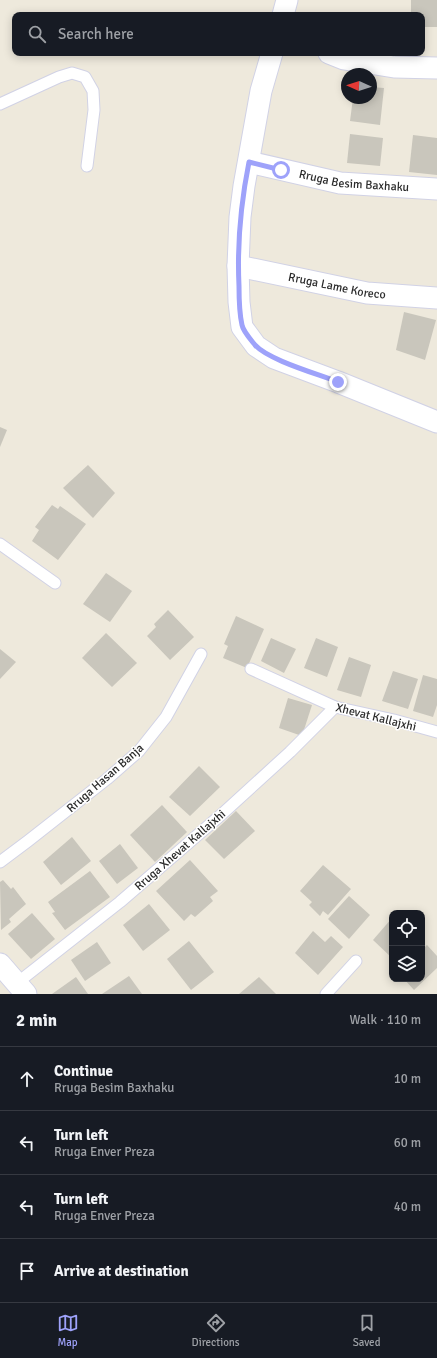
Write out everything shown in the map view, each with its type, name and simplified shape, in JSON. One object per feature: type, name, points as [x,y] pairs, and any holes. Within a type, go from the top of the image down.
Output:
[{"type":"street","points":[[284,12],[287,0]]},
{"type":"street","points":[[271,56],[261,91],[240,217],[238,266],[239,302],[242,327],[256,346],[274,358],[437,422]]},
{"type":"street","points":[[336,56],[344,59],[394,67],[437,68]]},
{"type":"street","name":"Rruga Besim Baxhaku","points":[[249,162],[340,182],[437,189]]},
{"type":"street","name":"Rruga Lame Koreco","points":[[238,266],[367,293],[437,298]]},
{"type":"street","points":[[0,964],[22,989]]},
{"type":"lane","points":[[0,104],[60,77],[72,74],[85,77],[93,91],[94,110],[87,166]]},
{"type":"lane","points":[[0,544],[55,583]]},
{"type":"lane","name":"Rruga Hasan Banja","points":[[0,862],[107,779],[139,751],[166,718],[201,654]]},
{"type":"lane","name":"Xhevat Kallajxhi","points":[[251,669],[335,707],[394,720],[437,732]]},
{"type":"lane","name":"Rruga Xhevat Kallajxhi","points":[[22,989],[284,758],[335,707]]},
{"type":"lane","points":[[326,994],[356,961]]},
{"type":"building","points":[[411,0],[437,0],[437,27],[425,27],[425,12],[411,12]]},
{"type":"building","points":[[377,87],[384,88],[380,125],[350,121],[352,104],[377,104]]},
{"type":"building","points":[[350,134],[383,138],[380,166],[347,163]]},
{"type":"building","points":[[413,135],[437,138],[437,175],[409,172]]},
{"type":"building","points":[[404,312],[436,320],[425,360],[396,350]]},
{"type":"building","points":[[0,427],[7,430],[0,447]]},
{"type":"building","points":[[88,465],[115,493],[93,518],[63,488]]},
{"type":"building","points":[[52,505],[58,509],[60,506],[86,524],[58,560],[32,541],[39,530],[35,527]]},
{"type":"building","points":[[106,573],[132,591],[110,622],[83,604]]},
{"type":"building","points":[[168,610],[194,637],[170,660],[147,636],[156,627],[154,624]]},
{"type":"building","points":[[236,616],[264,629],[247,668],[223,658],[228,646],[224,644]]},
{"type":"building","points":[[106,633],[137,663],[112,687],[82,658]]},
{"type":"building","points":[[271,638],[296,649],[284,673],[261,661]]},
{"type":"building","points":[[316,638],[338,647],[327,677],[304,668]]},
{"type":"building","points":[[0,649],[16,662],[0,679]]},
{"type":"building","points":[[349,657],[371,665],[361,697],[337,690]]},
{"type":"building","points":[[393,671],[418,679],[408,709],[382,701]]},
{"type":"building","points":[[423,675],[437,679],[437,705],[433,717],[413,711]]},
{"type":"building","points":[[288,698],[312,705],[302,736],[279,728]]},
{"type":"building","points":[[199,766],[220,787],[190,816],[169,797]]},
{"type":"building","points":[[162,805],[187,832],[155,862],[130,835]]},
{"type":"building","points":[[236,811],[255,831],[224,859],[205,840]]},
{"type":"building","points":[[72,837],[91,861],[61,885],[43,862]]},
{"type":"building","points":[[120,844],[138,868],[117,884],[99,861]]},
{"type":"building","points":[[190,860],[218,891],[210,897],[213,901],[195,917],[191,914],[184,921],[156,891]]},
{"type":"building","points":[[323,865],[351,889],[328,915],[323,911],[320,916],[309,905],[312,902],[300,891]]},
{"type":"building","points":[[90,871],[110,897],[65,930],[52,913],[55,912],[48,902]]},
{"type":"building","points":[[3,880],[11,889],[13,887],[26,904],[9,919],[11,922],[1,930],[0,882]]},
{"type":"building","points":[[349,896],[370,915],[349,939],[328,919]]},
{"type":"building","points":[[149,904],[170,930],[143,951],[123,925]]},
{"type":"building","points":[[32,913],[55,939],[31,959],[8,934]]},
{"type":"building","points":[[389,921],[389,955],[373,940]]},
{"type":"building","points":[[313,931],[325,942],[331,936],[343,947],[318,975],[295,953]]},
{"type":"building","points":[[189,941],[214,972],[191,990],[167,959]]},
{"type":"building","points":[[97,942],[111,963],[85,981],[71,960]]},
{"type":"building","points":[[427,945],[437,956],[437,968],[425,979],[425,947]]},
{"type":"building","points":[[129,976],[142,994],[102,994]]},
{"type":"building","points":[[76,977],[88,994],[52,994]]},
{"type":"building","points":[[259,977],[276,994],[239,994]]},
{"type":"building","points":[[407,982],[422,982],[414,990]]},
{"type":"route","points":[[281,170],[249,162],[240,217],[238,266],[239,302],[242,327],[256,346],[274,358],[338,382]]}]
